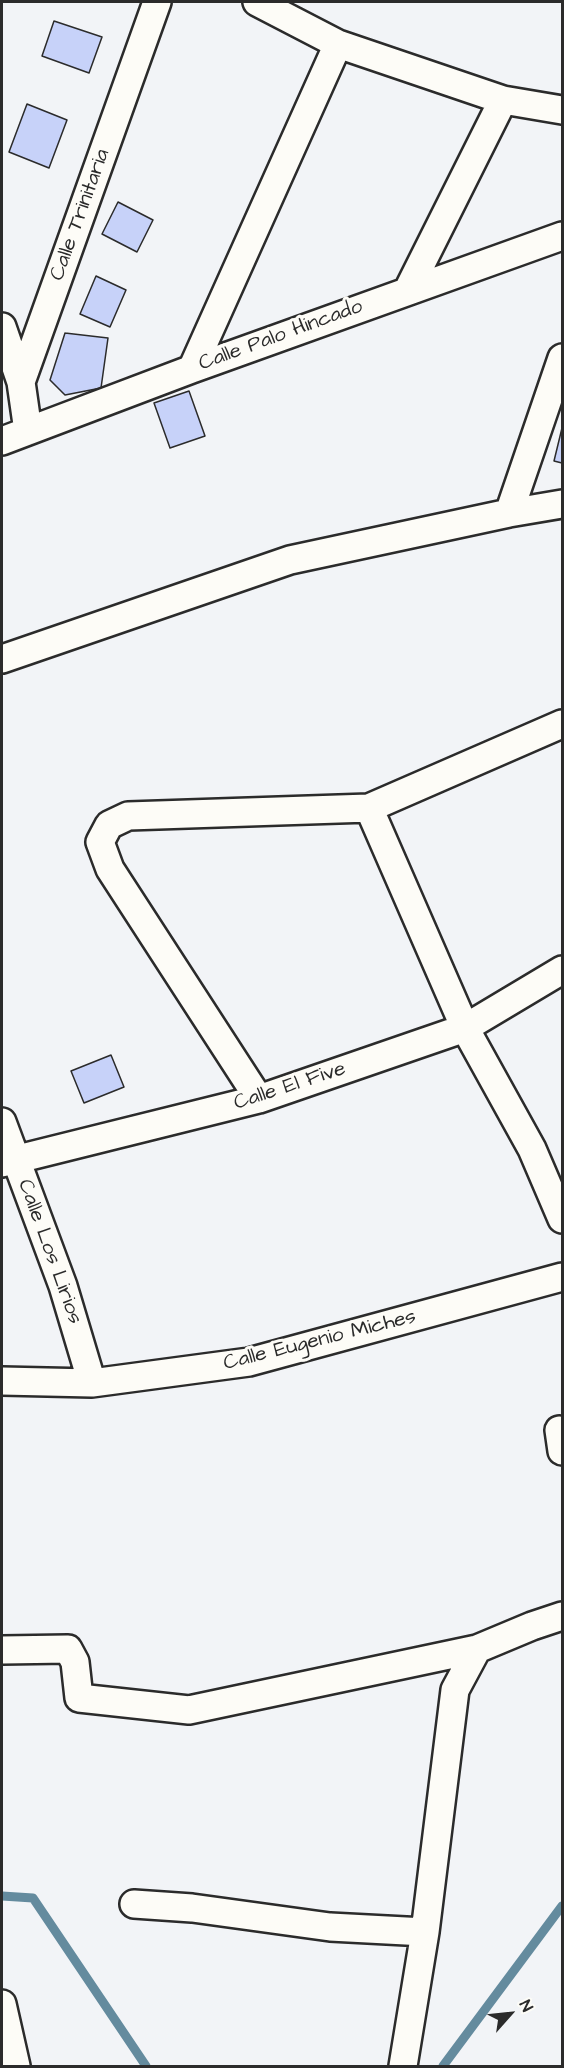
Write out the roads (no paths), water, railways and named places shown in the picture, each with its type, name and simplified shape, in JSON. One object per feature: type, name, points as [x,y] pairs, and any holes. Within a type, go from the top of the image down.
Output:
[{"type":"street","name":"Calle Trinitaria","points":[[28,431],[21,382],[157,2]]},
{"type":"street","points":[[257,2],[338,44],[503,100],[562,110]]},
{"type":"street","points":[[192,369],[338,44]]},
{"type":"street","points":[[408,290],[503,100]]},
{"type":"street","name":"Calle Palo Hincado","points":[[2,441],[192,369],[562,236]]},
{"type":"street","points":[[2,327],[21,382]]},
{"type":"street","points":[[509,513],[562,358]]},
{"type":"street","points":[[2,659],[290,560],[509,513],[562,504]]},
{"type":"street","points":[[259,1099],[110,869],[100,842],[109,825],[128,816],[369,808],[562,724]]},
{"type":"street","points":[[369,808],[465,1028],[532,1149],[562,1219]]},
{"type":"street","name":"Calle El Five","points":[[9,1162],[259,1099],[465,1028],[562,970]]},
{"type":"street","name":"Calle Los Lirios","points":[[2,1122],[9,1162],[63,1286],[93,1383]]},
{"type":"street","name":"Calle Eugenio Miches","points":[[2,1381],[93,1383],[249,1362],[562,1276]]},
{"type":"street","points":[[2,1650],[68,1649],[75,1662],[79,1698],[189,1710],[477,1649],[562,1616]]},
{"type":"street","points":[[403,2067],[425,1932],[455,1690],[477,1649]]},
{"type":"street","points":[[134,1904],[192,1908],[330,1927],[425,1932]]},
{"type":"street","points":[[2,2004],[16,2067]]},
{"type":"waterway","points":[[2,1896],[33,1898],[146,2066]]},
{"type":"waterway","points":[[443,2066],[562,1906]]}]
